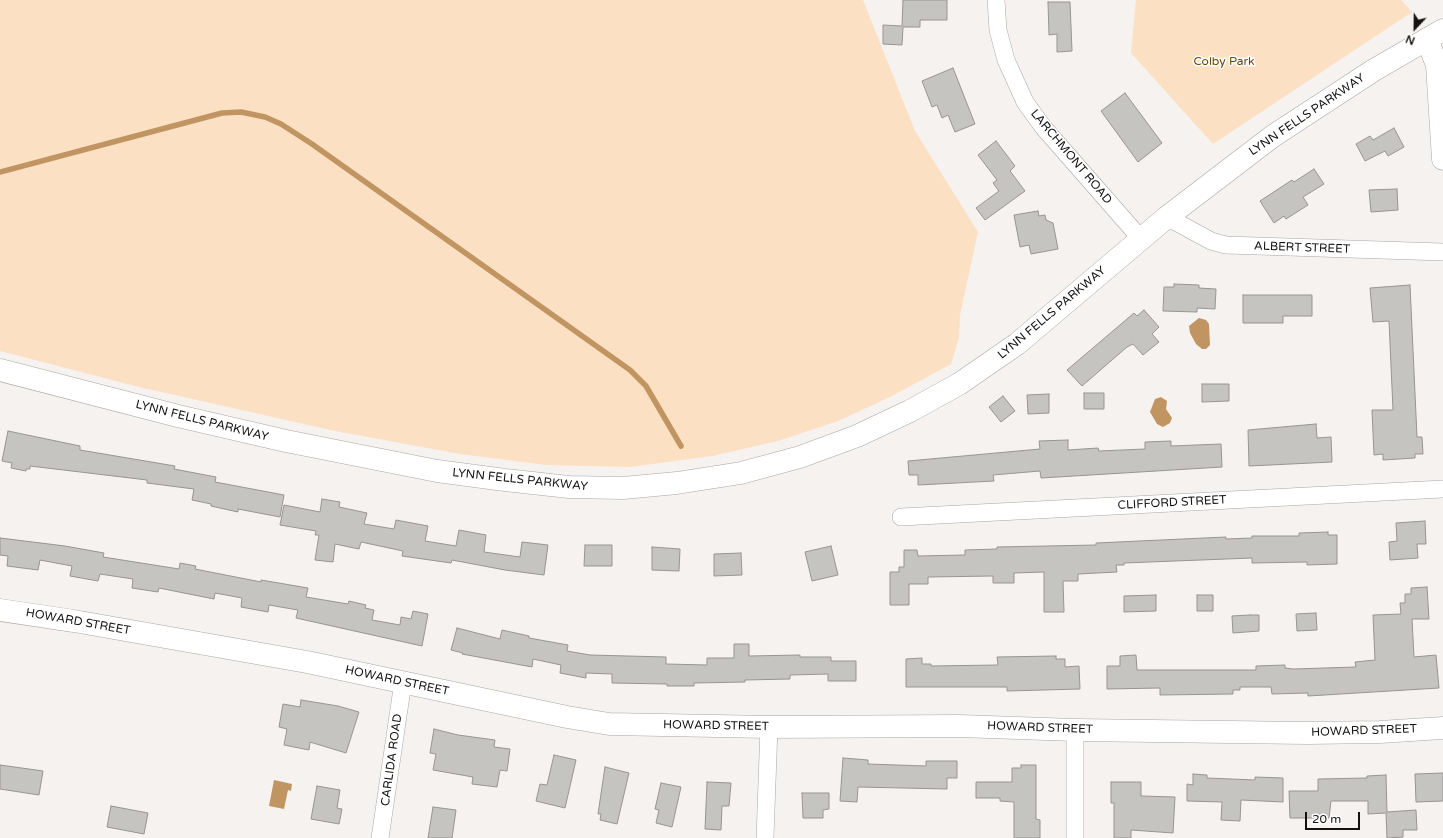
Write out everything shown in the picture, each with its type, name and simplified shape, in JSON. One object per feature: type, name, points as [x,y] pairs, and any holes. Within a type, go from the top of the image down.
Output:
[{"type":"street","name":"LARCHMONT ROAD","points":[[996,0],[998,30],[1006,60],[1025,102],[1043,126],[1141,239]]},
{"type":"street","name":"LYNN FELLS PARKWAY","points":[[0,370],[178,416],[286,441],[437,471],[569,487],[623,488],[677,483],[741,473],[800,456],[857,436],[910,411],[959,384],[1017,344],[1167,217],[1279,132],[1374,70],[1435,34]]},
{"type":"street","points":[[1435,34],[1443,159]]},
{"type":"street","name":"ALBERT STREET","points":[[1167,217],[1206,239],[1226,245],[1443,252]]},
{"type":"street","name":"CLIFFORD STREET","points":[[901,517],[1443,489]]},
{"type":"street","name":"HOWARD STREET","points":[[0,610],[34,614],[160,636],[403,682],[596,722],[621,725],[951,726],[1075,730],[1307,733],[1380,732],[1443,728]]},
{"type":"street","name":"CARLIDA ROAD","points":[[380,838],[403,682]]},
{"type":"street","points":[[765,838],[769,726]]},
{"type":"street","points":[[1075,730],[1075,838]]},
{"type":"green space","points":[[0,0],[863,0],[915,131],[978,232],[960,315],[959,338],[951,364],[890,397],[838,421],[778,441],[712,456],[630,467],[546,465],[460,454],[335,431],[139,387],[0,351]]},
{"type":"green space","name":"Colby Park","points":[[1136,0],[1401,0],[1412,12],[1213,144],[1131,53]]},
{"type":"shaded area","points":[[1199,318],[1206,320],[1209,324],[1210,345],[1206,349],[1202,349],[1196,344],[1190,333],[1189,326]]},
{"type":"shaded area","points":[[1161,397],[1167,401],[1166,409],[1172,418],[1170,423],[1163,427],[1157,424],[1150,412],[1155,399]]},
{"type":"shaded area","points":[[274,780],[292,784],[291,791],[288,790],[284,809],[269,806]]},
{"type":"building","points":[[903,0],[947,0],[947,20],[920,20],[920,27],[903,27],[902,45],[883,44],[883,25],[902,26]]},
{"type":"building","points":[[1048,2],[1070,2],[1072,51],[1057,52],[1057,34],[1049,35]]},
{"type":"building","points":[[953,68],[975,124],[955,132],[948,115],[942,118],[937,105],[932,107],[922,81]]},
{"type":"building","points":[[1125,93],[1162,143],[1138,162],[1101,111]]},
{"type":"building","points":[[1394,128],[1404,147],[1388,156],[1385,151],[1365,161],[1356,144],[1370,136],[1373,140]]},
{"type":"building","points":[[996,141],[1015,166],[1010,171],[1025,191],[985,220],[976,208],[999,191],[993,183],[997,180],[978,155]]},
{"type":"building","points":[[1314,169],[1324,184],[1303,197],[1308,205],[1286,219],[1284,216],[1274,223],[1260,201],[1292,180],[1294,182]]},
{"type":"building","points":[[1397,189],[1398,210],[1371,212],[1369,190]]},
{"type":"building","points":[[1038,211],[1039,216],[1045,215],[1046,220],[1053,223],[1058,249],[1031,254],[1029,245],[1020,247],[1014,215]]},
{"type":"building","points":[[1174,284],[1199,285],[1199,288],[1216,289],[1215,309],[1197,308],[1197,312],[1163,311],[1164,287],[1174,287]]},
{"type":"building","points":[[1410,285],[1417,437],[1422,437],[1423,454],[1415,454],[1415,458],[1383,460],[1383,454],[1374,455],[1372,410],[1393,410],[1389,321],[1373,322],[1370,288]]},
{"type":"building","points":[[1243,295],[1312,295],[1312,316],[1283,316],[1283,323],[1243,323]]},
{"type":"building","points":[[1144,310],[1159,327],[1152,334],[1159,342],[1143,355],[1133,344],[1127,347],[1082,386],[1067,370],[1134,313],[1137,316]]},
{"type":"building","points":[[1202,384],[1229,384],[1229,401],[1202,402]]},
{"type":"building","points":[[1084,393],[1104,393],[1104,409],[1084,409]]},
{"type":"building","points":[[1049,394],[1049,413],[1028,414],[1027,395]]},
{"type":"building","points":[[1003,396],[1015,411],[1001,422],[989,407]]},
{"type":"building","points":[[1316,424],[1317,438],[1331,437],[1332,462],[1249,466],[1248,430]]},
{"type":"building","points":[[8,431],[80,446],[80,450],[175,466],[174,469],[216,477],[215,482],[284,495],[280,517],[238,509],[238,512],[211,506],[211,504],[192,500],[194,489],[147,483],[147,480],[30,466],[30,469],[26,469],[26,471],[11,468],[12,463],[2,461]]},
{"type":"building","points":[[1068,440],[1068,450],[1098,448],[1099,451],[1145,449],[1145,442],[1171,441],[1171,446],[1221,444],[1222,467],[1041,478],[1040,471],[993,475],[994,481],[918,485],[918,475],[909,475],[908,461],[1040,449],[1039,441]]},
{"type":"building","points":[[322,499],[340,502],[339,507],[367,513],[364,524],[394,529],[396,520],[428,526],[425,541],[456,546],[459,530],[486,535],[484,552],[520,557],[522,542],[548,545],[544,575],[505,570],[452,560],[451,563],[402,556],[403,551],[361,542],[359,549],[335,544],[333,562],[315,560],[319,535],[315,535],[316,531],[280,525],[284,505],[320,512]]},
{"type":"building","points":[[1425,521],[1426,544],[1417,544],[1418,558],[1390,560],[1389,542],[1397,541],[1396,523]]},
{"type":"building","points":[[1328,532],[1328,535],[1337,535],[1337,564],[1307,565],[1307,562],[1252,563],[1252,558],[1124,563],[1124,565],[1116,565],[1117,572],[1078,574],[1078,581],[1063,581],[1064,612],[1044,612],[1044,572],[1014,573],[1014,583],[993,583],[993,576],[928,577],[928,584],[909,584],[909,605],[890,605],[890,572],[899,572],[899,567],[904,567],[904,550],[917,550],[918,556],[965,555],[965,550],[997,549],[997,547],[1096,545],[1096,543],[1226,537],[1226,539],[1252,538],[1252,536],[1299,536],[1299,533]]},
{"type":"building","points":[[0,538],[65,546],[104,553],[103,557],[179,569],[180,563],[196,566],[195,569],[261,582],[261,580],[308,588],[306,597],[348,604],[349,601],[366,605],[365,608],[374,610],[372,620],[400,625],[401,617],[411,619],[413,611],[428,614],[422,646],[296,618],[298,610],[269,605],[268,612],[241,607],[242,598],[215,593],[214,599],[159,588],[158,592],[132,588],[133,579],[100,574],[98,581],[70,576],[72,566],[40,560],[38,570],[7,566],[8,556],[0,555]]},
{"type":"building","points":[[585,545],[612,545],[612,566],[584,566]]},
{"type":"building","points":[[831,546],[838,575],[812,581],[805,552]]},
{"type":"building","points":[[652,547],[680,549],[679,571],[652,570]]},
{"type":"building","points":[[741,553],[742,575],[714,576],[714,554]]},
{"type":"building","points":[[1427,587],[1429,619],[1412,619],[1414,657],[1436,655],[1439,688],[1308,696],[1308,693],[1272,694],[1271,687],[1240,687],[1240,690],[1233,690],[1233,694],[1160,695],[1160,688],[1107,689],[1107,666],[1120,666],[1120,656],[1136,655],[1137,670],[1256,670],[1256,666],[1285,665],[1285,668],[1293,669],[1356,667],[1355,662],[1375,660],[1373,615],[1401,614],[1400,603],[1405,603],[1405,594],[1411,594],[1411,588]]},
{"type":"building","points":[[1156,595],[1156,611],[1124,612],[1124,596]]},
{"type":"building","points":[[1197,595],[1213,595],[1213,611],[1197,611]]},
{"type":"building","points":[[1316,613],[1317,630],[1297,631],[1296,614]]},
{"type":"building","points":[[1259,615],[1259,631],[1233,633],[1232,616]]},
{"type":"building","points":[[457,628],[500,639],[502,630],[529,636],[529,638],[568,645],[567,651],[590,655],[666,657],[666,664],[707,665],[707,658],[734,658],[734,644],[749,644],[749,656],[800,655],[800,657],[831,657],[831,661],[856,661],[856,681],[828,681],[828,674],[790,675],[790,679],[694,683],[694,686],[612,683],[612,674],[586,673],[586,678],[560,673],[561,665],[533,659],[532,667],[462,654],[463,653],[451,650]]},
{"type":"building","points":[[1056,656],[1056,659],[1065,659],[1065,667],[1079,666],[1080,689],[1007,691],[1007,687],[906,687],[906,659],[922,658],[922,664],[931,664],[931,666],[998,665],[997,657]]},
{"type":"building","points":[[301,700],[338,706],[359,712],[346,753],[310,742],[309,750],[284,745],[287,729],[279,727],[283,704],[300,707]]},
{"type":"building","points":[[434,729],[458,735],[495,740],[494,747],[510,749],[507,771],[500,770],[497,787],[472,784],[473,777],[433,770],[436,754],[430,753]]},
{"type":"building","points":[[554,755],[576,760],[565,808],[536,801],[540,784],[547,785]]},
{"type":"building","points":[[843,758],[868,760],[868,764],[926,766],[926,761],[957,761],[957,778],[947,778],[947,789],[858,787],[857,802],[840,801]]},
{"type":"building","points":[[0,765],[43,771],[39,795],[0,789]]},
{"type":"building","points":[[1021,765],[1036,765],[1036,819],[1040,820],[1040,838],[1014,838],[1014,802],[1000,801],[1000,798],[976,798],[976,782],[1012,782],[1012,768],[1021,768]]},
{"type":"building","points":[[605,767],[629,773],[617,824],[600,820],[601,814],[598,814]]},
{"type":"building","points":[[1443,773],[1443,801],[1416,802],[1415,774]]},
{"type":"building","points":[[1193,774],[1207,775],[1207,778],[1255,780],[1255,777],[1283,778],[1283,802],[1241,800],[1240,821],[1221,820],[1222,802],[1187,801],[1187,784],[1193,785]]},
{"type":"building","points":[[1386,775],[1387,812],[1416,810],[1417,830],[1403,830],[1403,837],[1387,838],[1386,813],[1368,814],[1368,801],[1331,801],[1329,818],[1290,818],[1289,791],[1318,791],[1318,779],[1367,778],[1367,776]]},
{"type":"building","points":[[707,782],[731,783],[729,806],[722,806],[721,830],[705,829]]},
{"type":"building","points":[[1111,782],[1141,782],[1141,796],[1175,797],[1173,833],[1131,830],[1131,838],[1114,838],[1114,803],[1111,803]]},
{"type":"building","points":[[661,783],[681,787],[672,827],[656,823],[659,810],[655,809]]},
{"type":"building","points":[[317,786],[340,790],[337,808],[342,809],[339,824],[311,819]]},
{"type":"building","points":[[802,793],[829,793],[829,809],[823,810],[823,818],[803,818]]},
{"type":"building","points":[[111,806],[148,813],[144,834],[107,827]]},
{"type":"building","points":[[433,807],[456,810],[452,838],[428,838]]},
{"type":"waterway","points":[[0,172],[222,113],[241,112],[265,117],[281,124],[312,144],[630,370],[646,386],[681,446]]}]
